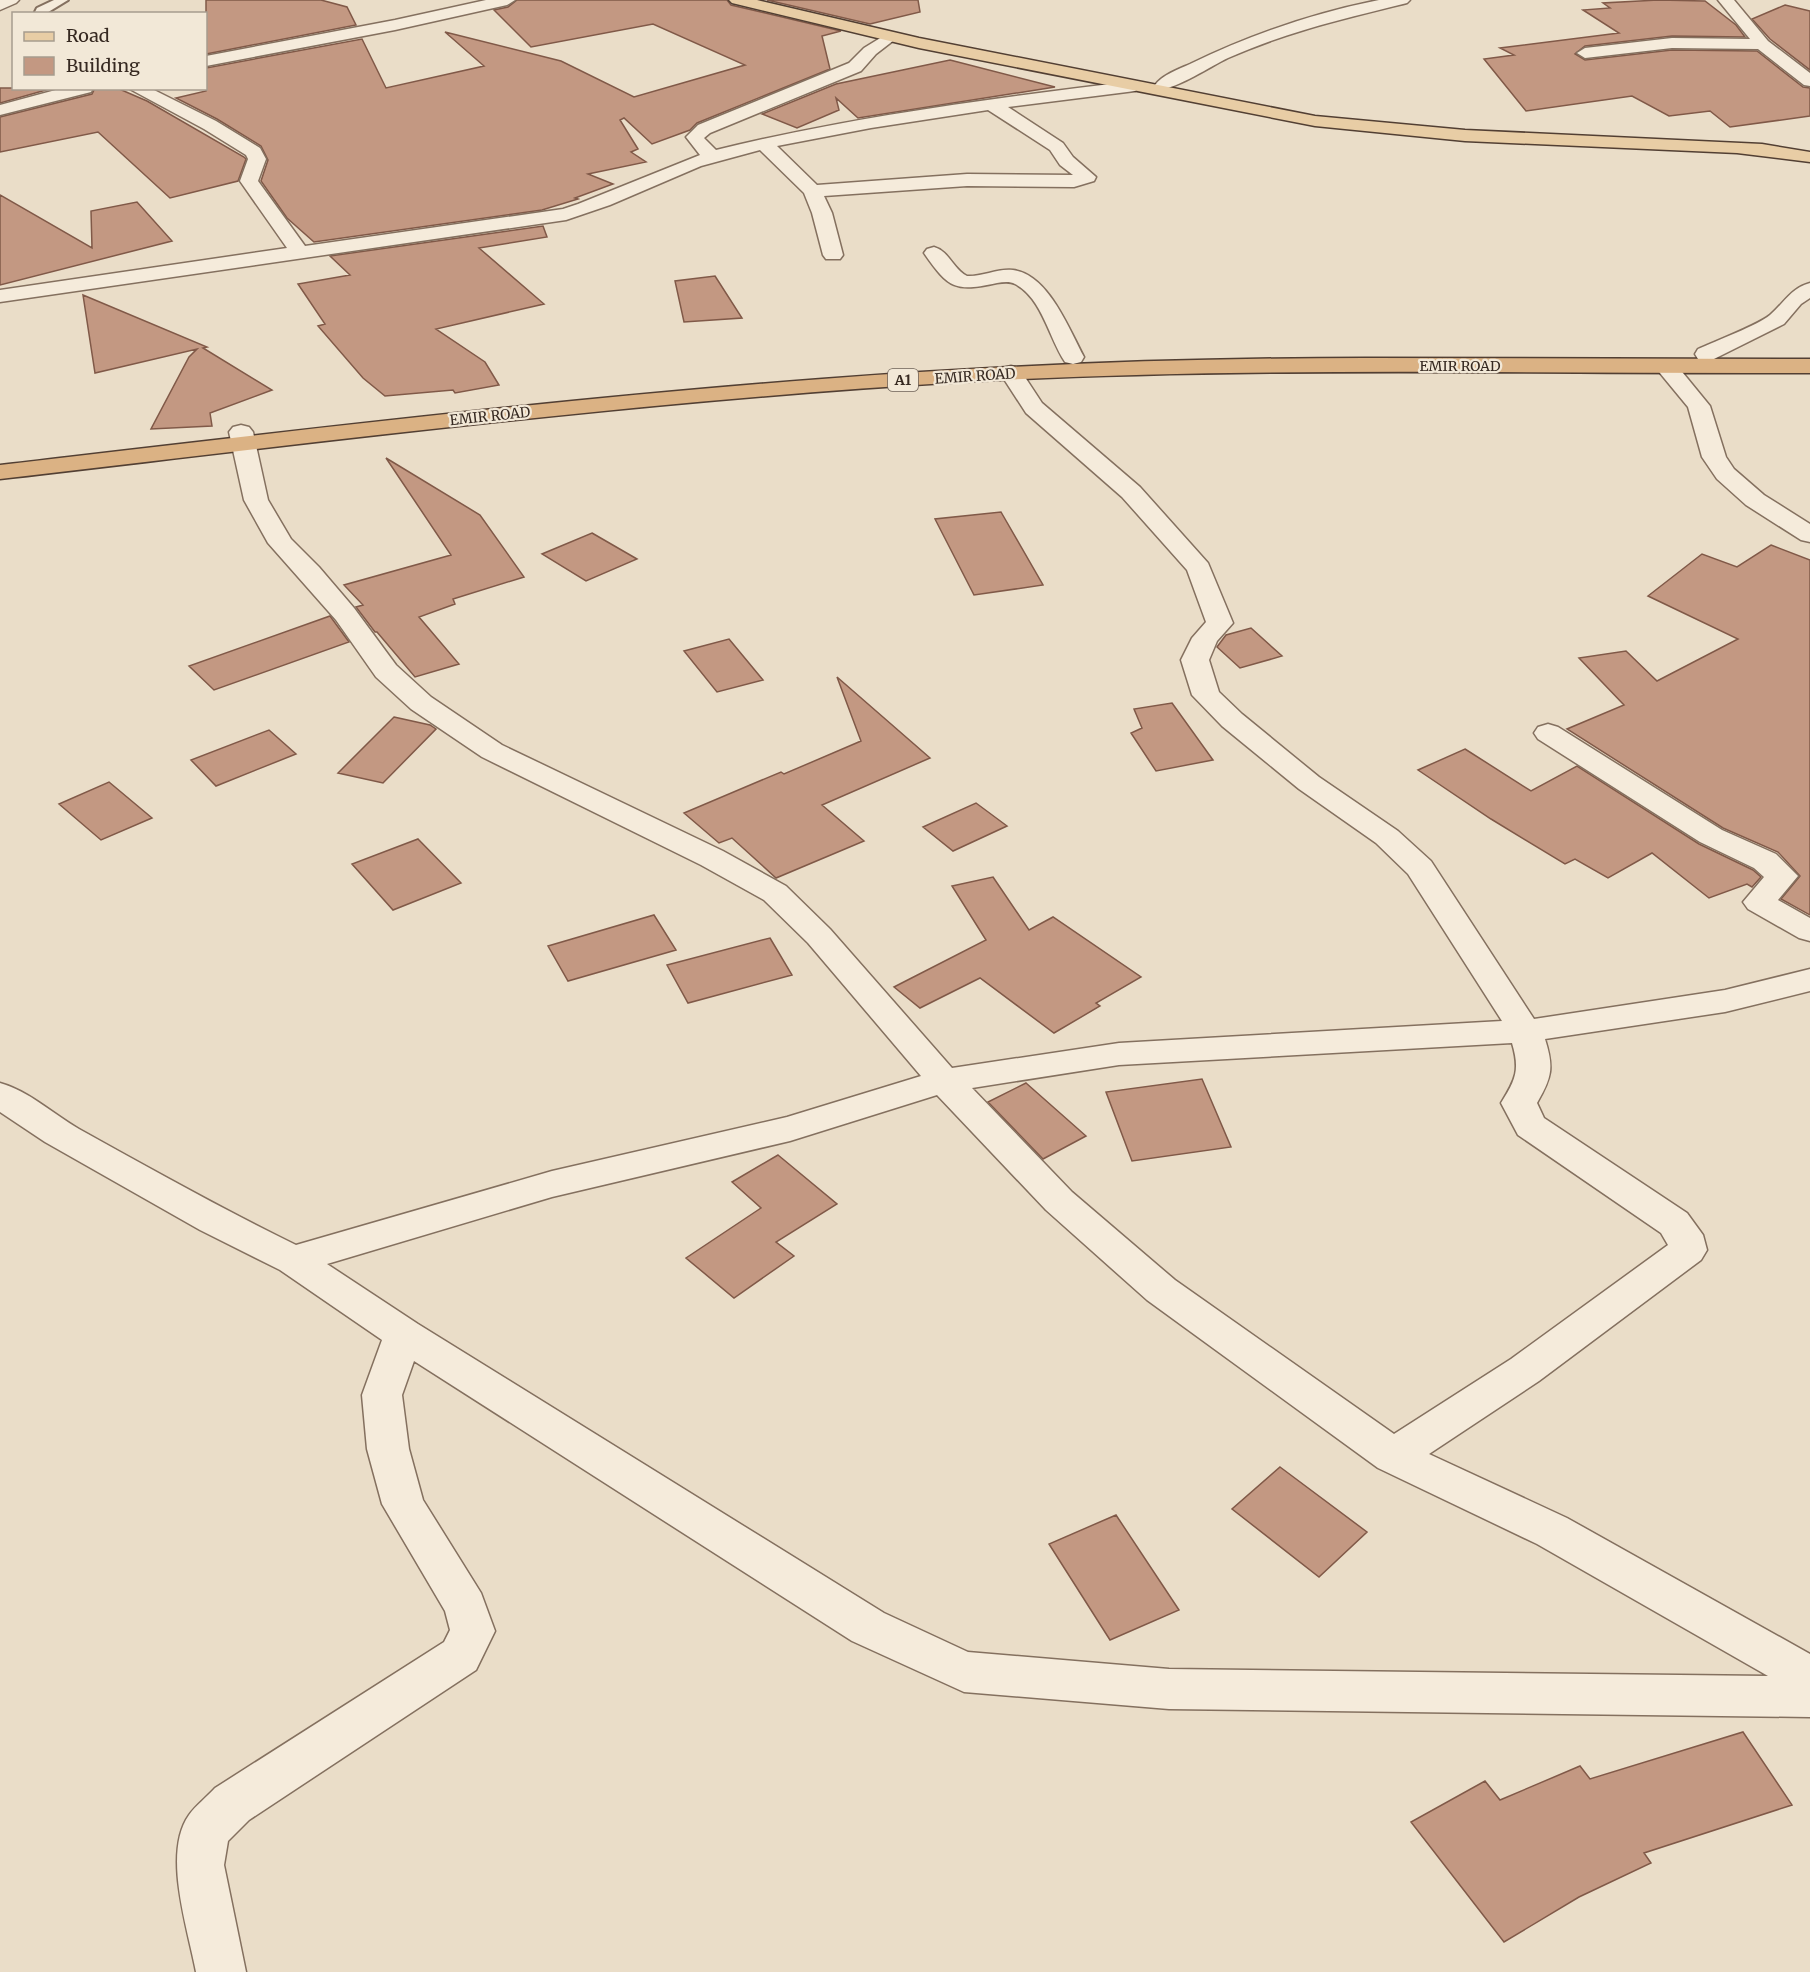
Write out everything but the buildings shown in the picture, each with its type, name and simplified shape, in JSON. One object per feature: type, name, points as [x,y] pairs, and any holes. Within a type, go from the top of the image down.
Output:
[{"type":"highway","name":"EMIR ROAD","points":[[0,472],[241,438],[701,381],[1073,357],[1325,352],[1810,354]]},
{"type":"highway","name":"EMIR ROAD","points":[[0,458],[796,387],[1011,373],[1252,365],[1810,366]]},
{"type":"main road","points":[[737,0],[890,37],[1286,116],[1360,127],[1479,137],[1712,146],[1768,150],[1810,157]]},
{"type":"main road","points":[[764,0],[928,39],[1321,115],[1422,127],[1709,138],[1772,143],[1810,149]]},
{"type":"street","points":[[0,5],[11,0]]},
{"type":"street","points":[[207,61],[395,26],[507,0]]},
{"type":"street","points":[[1163,85],[1195,66],[1245,43],[1342,12],[1398,0]]},
{"type":"street","points":[[1726,0],[1762,44],[1810,81]]},
{"type":"street","points":[[712,156],[695,137],[704,129],[855,67],[870,51],[890,37]]},
{"type":"street","points":[[1585,52],[1672,42],[1762,44]]},
{"type":"street","points":[[0,296],[566,214],[592,207],[712,156],[892,118],[989,103],[1135,86]]},
{"type":"street","points":[[0,110],[77,90]]},
{"type":"street","points":[[140,90],[210,125],[254,152],[257,159],[249,181],[264,205],[291,236],[300,254]]},
{"type":"street","points":[[812,191],[967,180],[1074,182],[1087,177],[1066,160],[1057,147],[989,103]]},
{"type":"street","points":[[765,145],[812,191],[822,213],[833,255]]},
{"type":"street","points":[[934,252],[955,278],[962,281],[975,282],[1010,275],[1029,285],[1055,322],[1073,357]]},
{"type":"street","points":[[1706,354],[1777,320],[1794,300],[1810,289]]},
{"type":"street","points":[[1666,367],[1699,406],[1714,457],[1725,474],[1755,500],[1810,535]]},
{"type":"street","points":[[1011,373],[1034,408],[1131,492],[1199,568],[1220,623],[1205,638],[1195,660],[1206,695],[1232,720],[1309,783],[1387,837],[1420,868],[1525,1031],[1534,1061],[1535,1076],[1519,1103],[1531,1126],[1674,1223],[1684,1235],[1688,1250],[1525,1370],[1393,1456]]},
{"type":"street","points":[[241,438],[256,500],[281,543],[338,606],[386,671],[421,704],[492,751],[712,858],[775,893],[819,936],[944,1081],[1059,1201],[1161,1290],[1393,1456],[1552,1531],[1810,1677]]},
{"type":"street","points":[[1548,733],[1711,836],[1765,861],[1782,876],[1759,902],[1810,931]]},
{"type":"street","points":[[293,1260],[552,1184],[790,1129],[944,1081],[1119,1054],[1525,1031],[1725,1001],[1810,980]]},
{"type":"street","points":[[0,1095],[58,1133],[213,1220],[293,1260],[404,1335],[868,1627],[964,1672],[1169,1689],[1810,1697]]},
{"type":"street","points":[[221,1972],[200,1865],[206,1831],[232,1804],[460,1656],[473,1631],[465,1606],[403,1504],[387,1449],[382,1395],[404,1335]]},
{"type":"lane","points":[[40,12],[62,0]]}]
